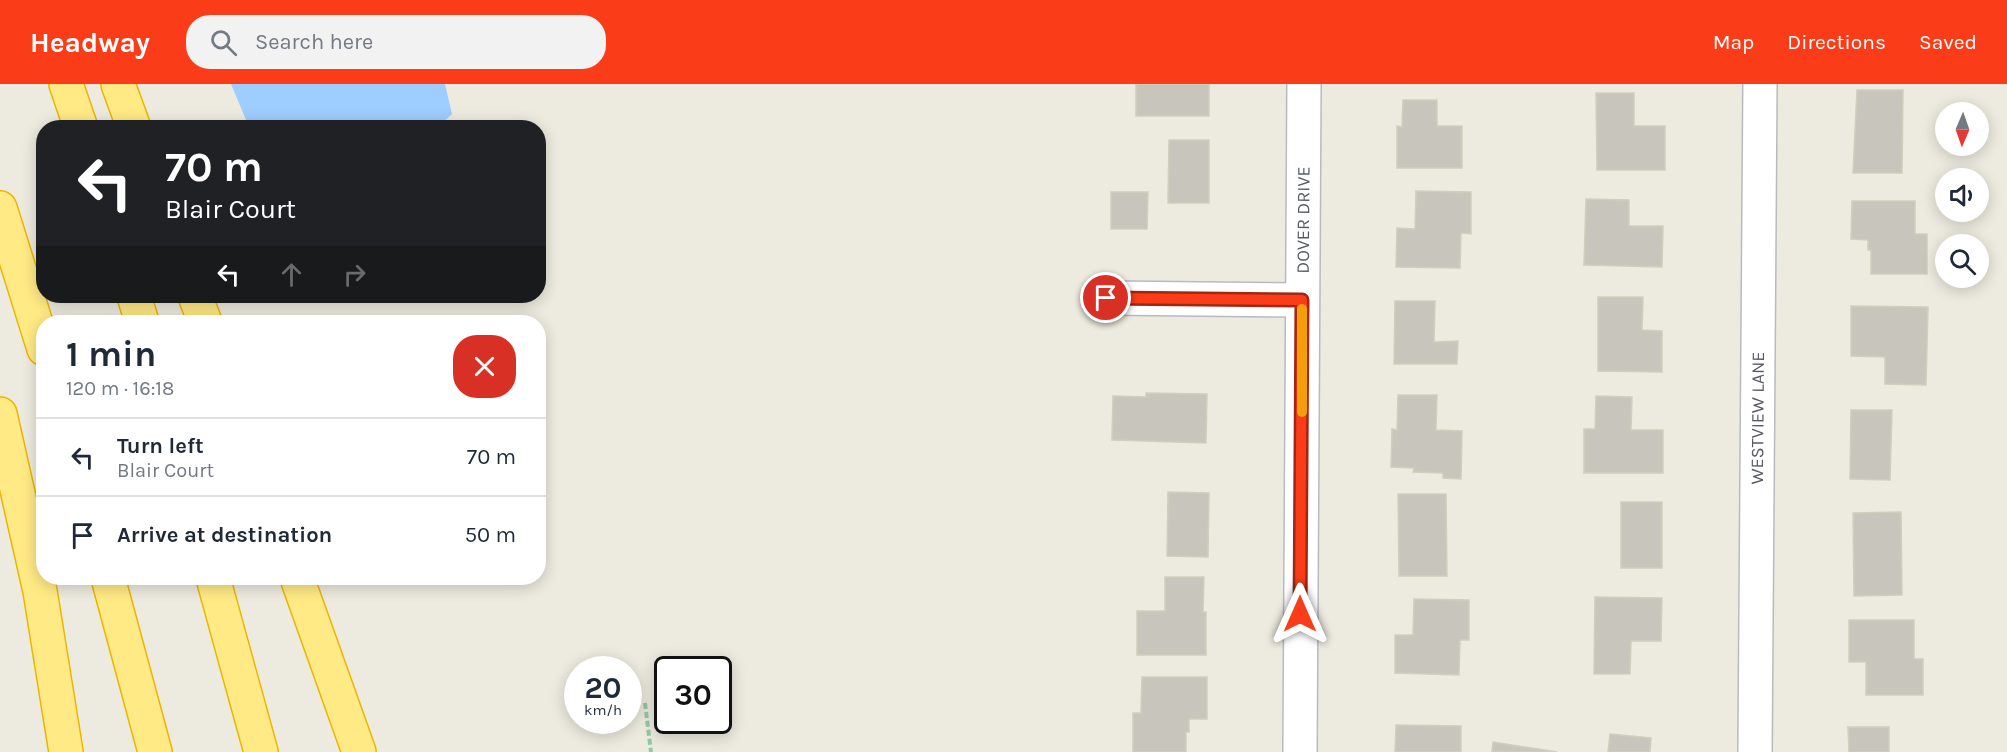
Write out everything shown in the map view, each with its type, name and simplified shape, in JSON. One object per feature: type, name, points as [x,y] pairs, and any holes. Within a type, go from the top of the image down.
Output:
[{"type":"highway","points":[[66,84],[78,120]]},
{"type":"highway","points":[[118,84],[131,120]]},
{"type":"highway","points":[[0,208],[36,324]]},
{"type":"highway","points":[[0,414],[36,573]]},
{"type":"highway","points":[[39,585],[66,752]]},
{"type":"highway","points":[[110,585],[155,752]]},
{"type":"highway","points":[[215,585],[261,752]]},
{"type":"highway","points":[[299,585],[359,752]]},
{"type":"street","name":"DOVER DRIVE","points":[[1300,752],[1304,84]]},
{"type":"street","name":"WESTVIEW LANE","points":[[1755,752],[1760,84]]},
{"type":"street","points":[[1106,298],[1302,300]]},
{"type":"path","points":[[645,703],[651,752]]},
{"type":"water","points":[[231,84],[445,84],[452,114],[446,120],[246,120]]},
{"type":"building","points":[[1136,84],[1209,84],[1209,116],[1136,116]]},
{"type":"building","points":[[1857,90],[1903,90],[1902,173],[1853,173]]},
{"type":"building","points":[[1596,93],[1634,93],[1634,126],[1665,126],[1665,170],[1597,170]]},
{"type":"building","points":[[1403,100],[1437,100],[1437,126],[1462,126],[1462,168],[1397,168],[1397,126],[1402,127]]},
{"type":"building","points":[[1169,140],[1209,140],[1209,203],[1168,203]]},
{"type":"building","points":[[1416,191],[1471,192],[1471,234],[1461,233],[1460,268],[1396,267],[1397,228],[1415,229]]},
{"type":"building","points":[[1111,192],[1148,192],[1147,229],[1111,229]]},
{"type":"building","points":[[1586,199],[1629,200],[1629,226],[1663,226],[1662,267],[1584,265]]},
{"type":"building","points":[[1852,201],[1915,201],[1915,234],[1927,234],[1927,274],[1871,274],[1871,250],[1868,250],[1868,240],[1851,239]]},
{"type":"building","points":[[1598,297],[1643,297],[1642,330],[1662,331],[1662,372],[1598,371]]},
{"type":"building","points":[[1395,301],[1435,301],[1434,342],[1458,341],[1457,364],[1394,364]]},
{"type":"building","points":[[1851,306],[1928,307],[1926,385],[1885,384],[1885,357],[1851,356]]},
{"type":"building","points":[[1146,393],[1207,394],[1206,443],[1112,440],[1113,396],[1146,397]]},
{"type":"building","points":[[1398,395],[1437,395],[1436,430],[1462,431],[1461,479],[1443,478],[1443,473],[1413,472],[1414,468],[1391,467],[1392,429],[1397,430]]},
{"type":"building","points":[[1596,396],[1632,397],[1631,430],[1663,430],[1663,473],[1584,473],[1584,429],[1595,429]]},
{"type":"building","points":[[1851,410],[1892,410],[1890,480],[1850,479]]},
{"type":"building","points":[[1168,492],[1209,493],[1208,557],[1167,556]]},
{"type":"building","points":[[1398,494],[1446,494],[1447,576],[1399,576]]},
{"type":"building","points":[[1621,502],[1662,502],[1662,568],[1621,568]]},
{"type":"building","points":[[1901,512],[1902,595],[1854,596],[1853,513]]},
{"type":"building","points":[[1165,577],[1204,577],[1203,612],[1206,612],[1206,655],[1137,655],[1137,611],[1165,611]]},
{"type":"building","points":[[1595,597],[1662,598],[1661,641],[1631,641],[1630,674],[1594,674]]},
{"type":"building","points":[[1414,599],[1469,600],[1469,640],[1460,640],[1459,675],[1395,673],[1395,635],[1413,635]]},
{"type":"building","points":[[1849,620],[1914,620],[1914,659],[1923,659],[1923,695],[1866,695],[1866,662],[1849,662]]},
{"type":"building","points":[[1142,677],[1207,677],[1207,719],[1189,719],[1189,732],[1186,732],[1186,752],[1133,752],[1133,713],[1141,713]]},
{"type":"building","points":[[1396,725],[1461,726],[1461,752],[1395,752]]},
{"type":"building","points":[[1848,727],[1889,727],[1889,752],[1849,752]]},
{"type":"building","points":[[1610,734],[1651,738],[1650,752],[1608,752]]},
{"type":"building","points":[[1493,742],[1557,752],[1492,752]]},
{"type":"slow traffic","points":[[1302,309],[1302,412]]},
{"type":"route","points":[[1106,298],[1302,300],[1300,614]]}]
